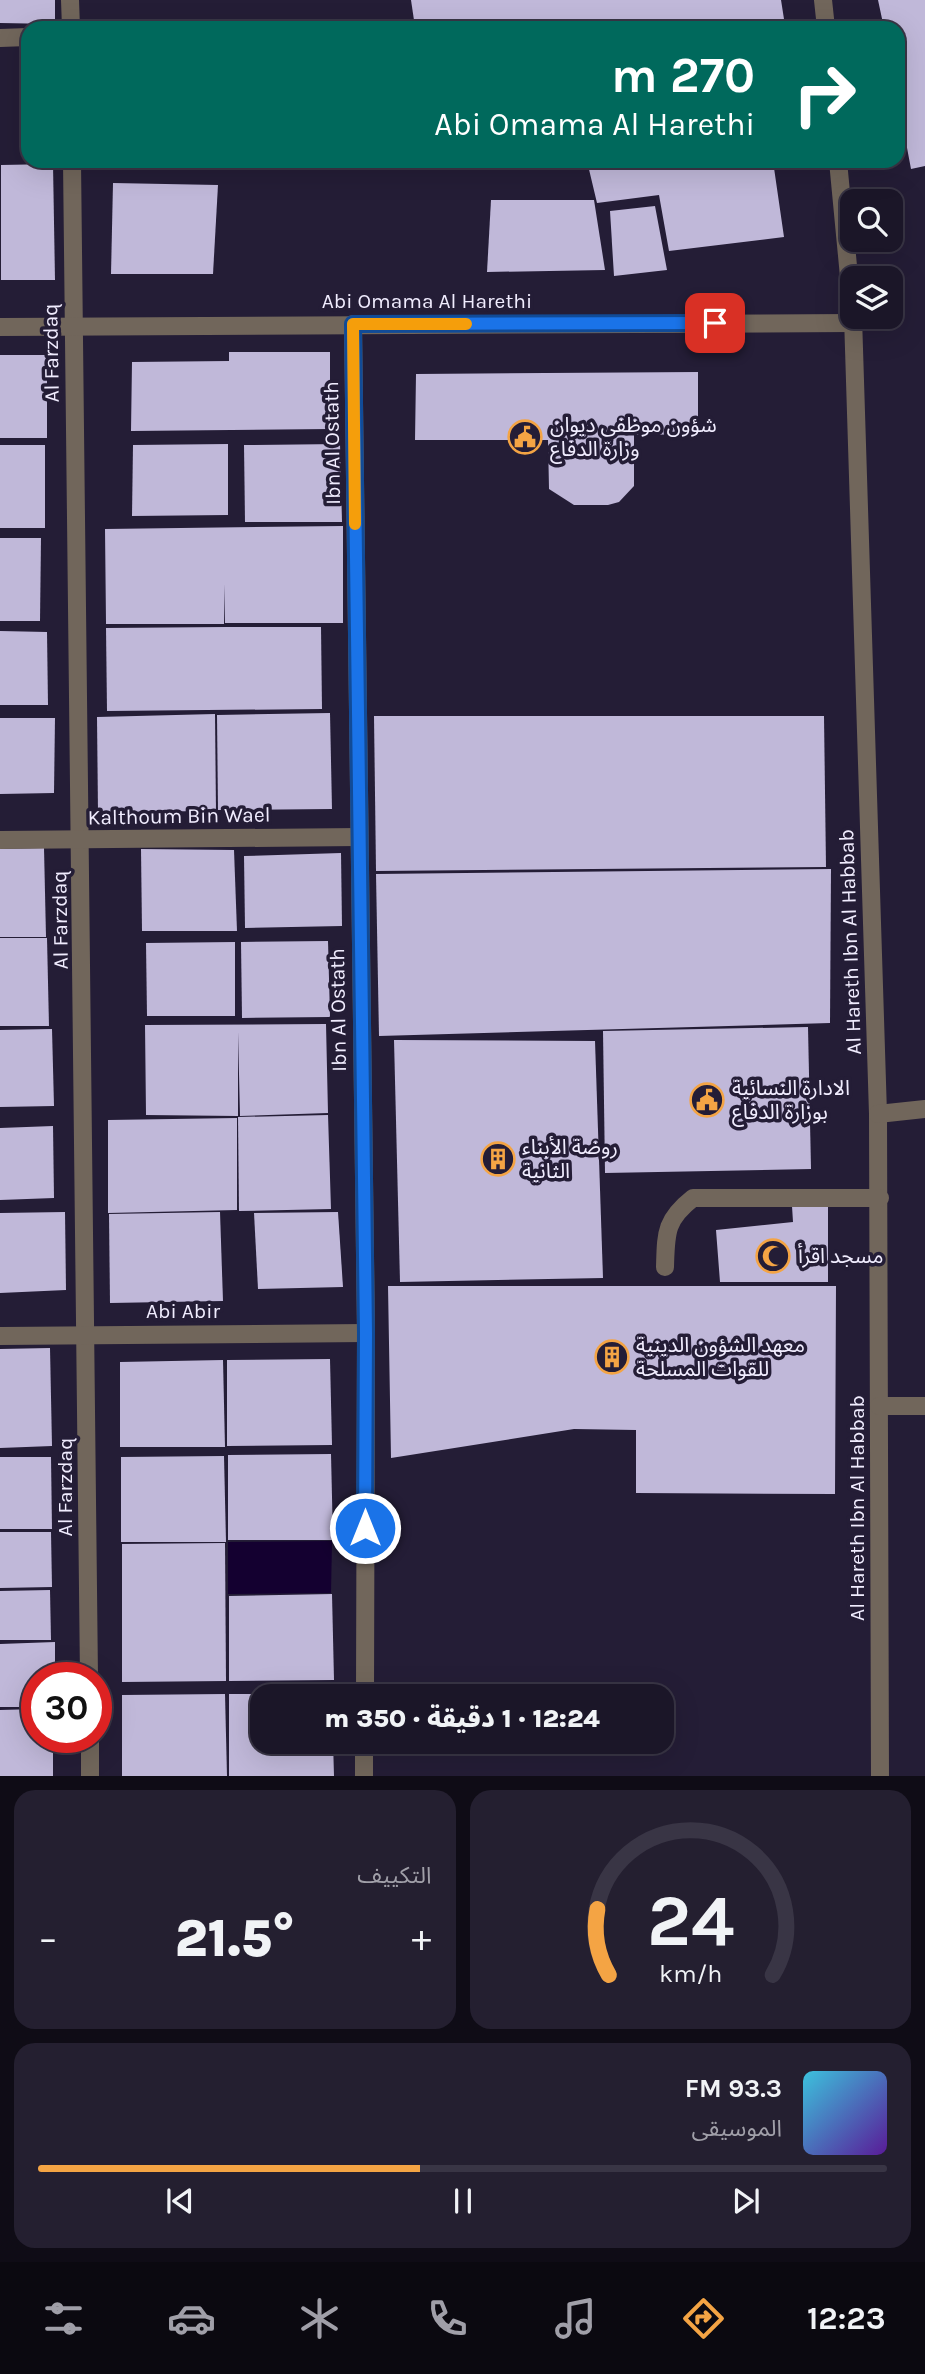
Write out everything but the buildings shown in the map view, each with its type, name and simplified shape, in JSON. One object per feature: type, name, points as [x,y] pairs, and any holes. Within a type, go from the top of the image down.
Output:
[{"type":"street","points":[[70,0],[71,21]]},
{"type":"street","points":[[823,0],[824,21]]},
{"type":"street","points":[[0,38],[21,37]]},
{"type":"street","name":"Al Farzdaq","points":[[72,168],[82,839],[89,1662]]},
{"type":"street","name":"Al Hareth Ibn Al Habbab","points":[[839,168],[848,266]]},
{"type":"street","name":"Abi Omama Al Harethi","points":[[0,327],[840,316]]},
{"type":"street","name":"Ibn Al Ostath","points":[[353,324],[366,1333],[365,1684]]},
{"type":"street","name":"Al Hareth Ibn Al Habbab","points":[[853,329],[880,1198],[880,1776]]},
{"type":"street","name":"Kalthoum Bin Wael","points":[[0,840],[359,837]]},
{"type":"street","points":[[878,1114],[925,1109]]},
{"type":"street","points":[[665,1267],[666,1236],[674,1213],[693,1198],[880,1198]]},
{"type":"street","name":"Abi Abir","points":[[0,1335],[366,1333]]},
{"type":"street","points":[[879,1406],[925,1406]]},
{"type":"street","points":[[90,1753],[90,1776]]},
{"type":"street","points":[[364,1754],[364,1776]]},
{"type":"shaded area","points":[[332,1541],[331,1593],[228,1594],[228,1542]]},
{"type":"slow traffic","points":[[355,524],[353,324],[466,324]]},
{"type":"place","name":"شؤون موظفي ديوان وزارة الدفاع","points":[[525,437]]},
{"type":"place","name":"الادارة النسائية بوزارة الدفاع","points":[[707,1100]]},
{"type":"place","name":"روضة الأبناء الثانية","points":[[498,1159]]},
{"type":"place","name":"مسجد اقرأ","points":[[773,1256]]},
{"type":"place","name":"معهد الشؤون الدينية للقوات المسلحة","points":[[612,1357]]},
{"type":"route","points":[[365,1528],[366,1333],[353,324],[715,323]]}]
